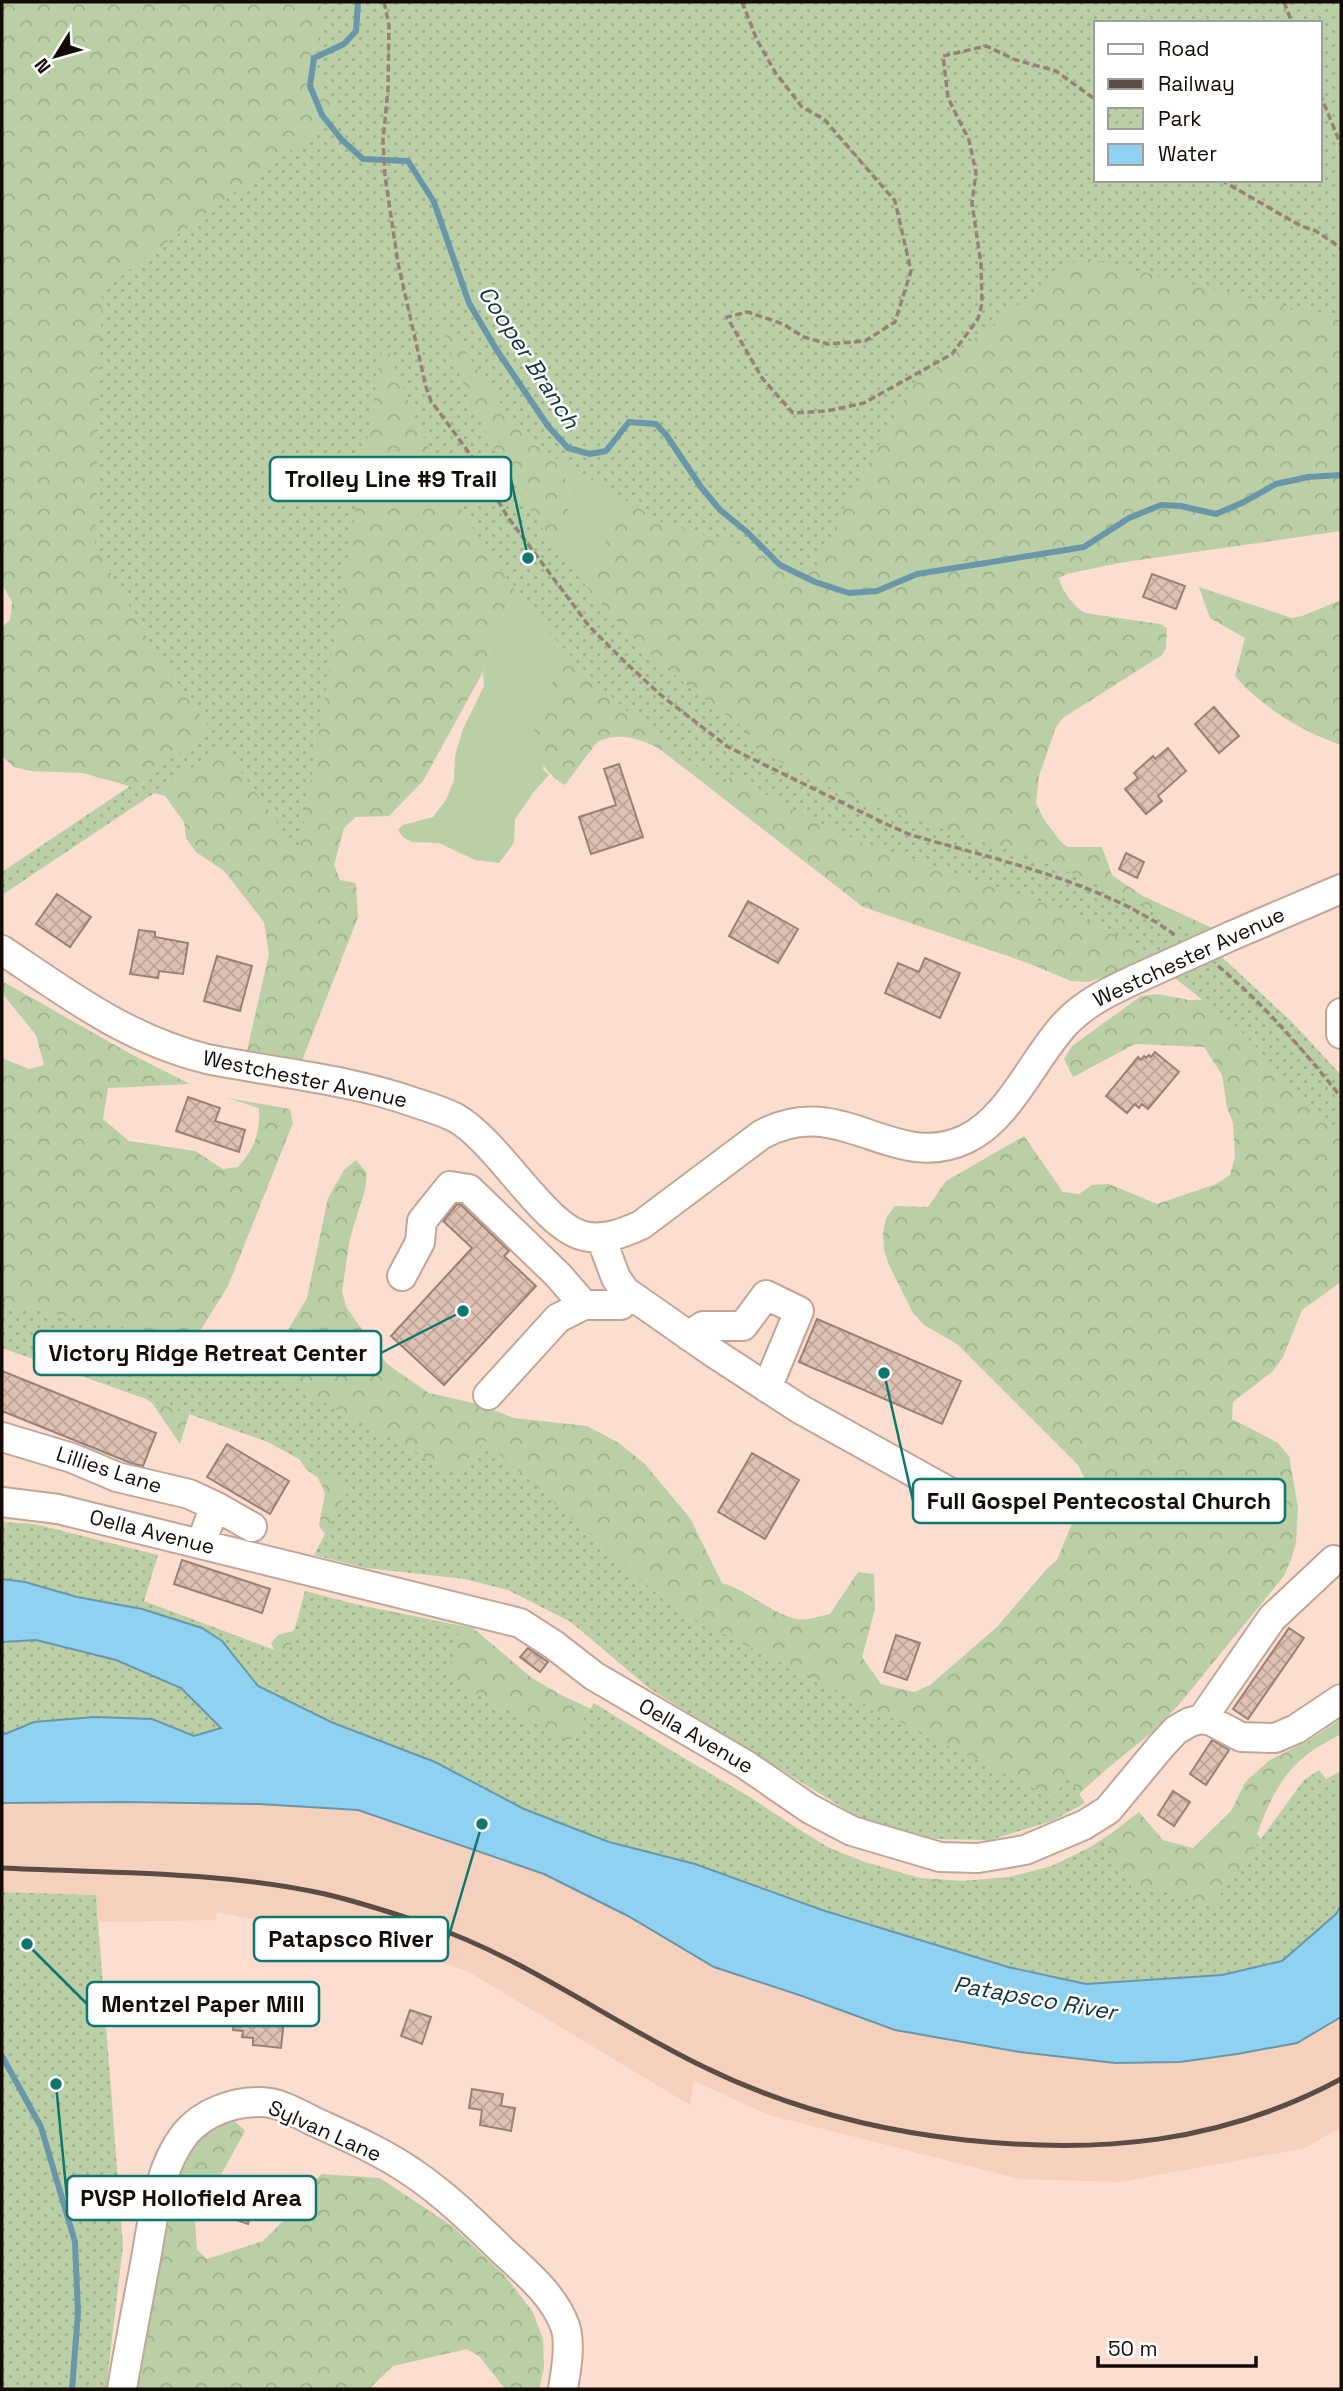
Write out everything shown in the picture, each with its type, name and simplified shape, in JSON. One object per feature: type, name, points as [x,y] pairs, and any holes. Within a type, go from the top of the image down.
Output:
[{"type":"street","name":"Westchester Avenue","points":[[2,950],[93,1011],[148,1040],[180,1052],[391,1094],[455,1118],[478,1134],[538,1202],[562,1224],[582,1236],[601,1238],[641,1225],[761,1135],[775,1126],[793,1121],[833,1122],[913,1148],[942,1147],[966,1139],[988,1124],[1009,1100],[1049,1043],[1078,1011],[1138,978],[1341,888]]},
{"type":"street","points":[[1341,1013],[1341,1034]]},
{"type":"street","points":[[402,1276],[420,1242],[422,1221],[450,1186],[469,1189],[558,1275],[584,1305]]},
{"type":"street","points":[[601,1238],[616,1278],[625,1291],[800,1409],[971,1504]]},
{"type":"street","points":[[488,1395],[558,1318],[584,1305],[621,1305],[625,1291]]},
{"type":"street","points":[[689,1336],[703,1326],[743,1326],[766,1295],[799,1311],[767,1388]]},
{"type":"street","name":"Lillies Lane","points":[[2,1437],[72,1458],[117,1477],[189,1494],[252,1527]]},
{"type":"street","name":"Oella Avenue","points":[[2,1502],[58,1509],[520,1623],[594,1676],[746,1765],[810,1809],[852,1831],[940,1857],[978,1858],[1025,1850],[1084,1825],[1108,1810],[1176,1730],[1202,1719]]},
{"type":"street","points":[[201,1543],[215,1506]]},
{"type":"street","points":[[1334,1560],[1272,1618],[1202,1719],[1241,1737],[1275,1738],[1296,1729],[1341,1699]]},
{"type":"street","name":"Sylvan Lane","points":[[122,2389],[157,2202],[170,2156],[187,2132],[210,2113],[230,2106],[262,2102],[285,2108],[328,2127],[375,2150],[413,2173],[453,2204],[528,2275],[551,2299],[566,2328],[567,2364],[564,2389]]},
{"type":"path","points":[[384,2],[388,13],[384,176],[398,263],[416,349],[431,401],[470,454],[508,516],[589,626],[662,696],[728,747],[911,835],[1071,883],[1131,907],[1181,939]]},
{"type":"path","points":[[742,2],[757,40],[775,72],[802,107],[824,120],[895,201],[911,271],[895,322],[865,341],[828,344],[804,337],[783,324],[748,312],[727,317],[762,378],[793,413],[827,411],[864,402],[886,392],[952,354],[978,319],[982,304],[981,264],[972,203],[976,173],[969,140],[948,98],[943,56],[986,46],[1016,60],[1056,71],[1094,99]]},
{"type":"path","points":[[1284,2],[1291,21]]},
{"type":"path","points":[[1322,99],[1341,145]]},
{"type":"path","points":[[1224,182],[1301,226],[1316,231],[1341,248]]},
{"type":"path","points":[[1209,959],[1237,982],[1293,1038],[1341,1097]]},
{"type":"shaded area","points":[[2,1803],[259,1804],[358,1810],[544,1874],[628,1916],[714,1967],[895,2030],[1020,2052],[1115,2063],[1180,2062],[1297,2043],[1341,2017],[1341,2127],[1305,2148],[1120,2182],[1020,2179],[769,2115],[694,2081],[690,2105],[469,1972],[367,1936],[364,1941],[217,1912],[216,1920],[99,1922],[96,1895],[2,1892]]},
{"type":"green space","points":[[2,2],[789,2],[551,426],[570,494],[567,517],[561,533],[498,621],[483,672],[423,781],[389,816],[356,817],[344,828],[334,865],[340,880],[356,883],[358,917],[298,1071],[246,1055],[269,954],[264,922],[224,871],[196,852],[186,838],[184,822],[165,796],[83,773],[30,771],[14,767],[2,756],[2,627],[10,620],[12,602],[2,584]]},
{"type":"green space","points":[[321,2],[1341,2],[1341,315],[1289,308],[1081,257],[911,387],[844,508],[815,570],[662,522],[526,440],[434,306],[471,401],[493,447],[545,532],[608,611],[644,648],[681,681],[748,731],[744,742],[818,782],[881,809],[1013,851],[1090,880],[1200,937],[1290,1020],[1341,1075],[1341,1136],[1237,1027],[1138,949],[1110,932],[1058,908],[860,842],[794,811],[731,774],[725,786],[665,742],[610,695],[561,645],[516,591],[476,533],[441,472],[410,406],[384,337],[299,853],[223,747],[2,895],[2,872],[212,731],[153,648],[95,544],[102,290],[338,116],[314,66]]},
{"type":"green space","points":[[867,2],[1341,2],[1341,531],[1119,563],[1059,578],[1069,598],[1085,613],[1160,624],[1167,628],[1166,648],[1162,655],[1063,718],[1056,727],[1039,776],[1036,803],[1043,818],[1068,847],[1102,847],[1112,875],[1143,896],[1212,928],[1119,973],[1087,982],[1071,981],[1028,963],[863,907],[661,750],[646,743],[622,737],[597,742],[565,785],[542,764],[533,733],[569,640],[567,621],[600,550],[648,482]]},
{"type":"green space","points":[[551,426],[673,431],[569,640],[543,769],[549,775],[515,819],[514,843],[499,863],[475,860],[439,843],[412,842],[398,830],[403,825],[433,817],[446,800],[454,780],[455,756],[463,729],[484,686],[483,672],[498,621],[561,533],[570,494]]},
{"type":"green space","points":[[1199,587],[1292,618],[1341,600],[1341,745],[1311,733],[1283,717],[1235,676],[1245,638],[1210,618]]},
{"type":"green space","points":[[2,981],[129,1053],[190,1084],[108,1088],[103,1119],[129,1141],[195,1151],[223,1169],[238,1167],[255,1140],[259,1125],[259,1108],[227,1098],[290,1109],[293,1123],[228,1286],[192,1344],[195,1396],[180,1444],[152,1403],[110,1373],[2,1334],[2,1058],[29,1069],[44,1065],[36,1035],[2,993]]},
{"type":"green space","points":[[1158,994],[1189,1000],[1224,999],[1341,1115],[1341,1282],[1302,1310],[1283,1357],[1273,1371],[1233,1402],[1232,1419],[1278,1443],[1289,1456],[1298,1508],[1296,1543],[1284,1576],[1176,1708],[1058,1813],[648,1682],[533,1593],[340,1553],[319,1526],[325,1493],[318,1478],[306,1469],[248,1375],[282,1340],[307,1298],[328,1198],[344,1170],[356,1160],[367,1173],[365,1190],[350,1238],[342,1291],[346,1307],[387,1364],[429,1393],[478,1404],[514,1418],[587,1426],[619,1443],[645,1464],[690,1518],[722,1583],[788,1616],[809,1619],[830,1614],[858,1572],[874,1574],[875,1609],[862,1657],[881,1684],[914,1692],[930,1685],[997,1627],[1057,1560],[1083,1497],[1085,1479],[1078,1465],[957,1344],[924,1325],[913,1313],[884,1249],[886,1218],[895,1206],[928,1207],[946,1181],[1024,1136],[1063,1192],[1079,1194],[1092,1185],[1109,1184],[1157,1204],[1216,1184],[1230,1175],[1235,1157],[1233,1123],[1227,1107],[1222,1075],[1204,1047],[1135,1044],[1073,1077],[1064,1059],[1072,1046],[1141,996]]},
{"type":"green space","points":[[2,1304],[218,1345],[454,1473],[485,1441],[675,1610],[1053,1798],[1068,1777],[1085,1803],[1052,1821],[990,1840],[931,1839],[858,1817],[650,1689],[571,1622],[508,1590],[465,1579],[366,1568],[314,1555],[350,1487],[268,1442],[2,1348]]},
{"type":"green space","points":[[2,1522],[35,1524],[158,1555],[144,1601],[288,1655],[305,1591],[459,1631],[447,1679],[570,1741],[594,1703],[847,1859],[894,1875],[941,1883],[996,1881],[1037,1873],[1105,1840],[1134,1892],[1152,1888],[1212,1906],[1304,1780],[1319,1770],[1326,1779],[1341,1771],[1341,1906],[1336,1914],[1282,1961],[1222,1975],[1180,2062],[1115,2063],[1020,2052],[895,2030],[714,1967],[628,1916],[544,1874],[358,1810],[259,1804],[2,1803]]},
{"type":"green space","points":[[310,1595],[473,1628],[532,1678],[563,1696],[633,1728],[750,1797],[822,1845],[862,1861],[920,1878],[963,1881],[1009,1877],[1067,1862],[1139,1812],[1163,1840],[1193,1848],[1231,1811],[1246,1781],[1270,1760],[1308,1741],[1341,1719],[1341,1734],[1307,1754],[1287,1774],[1270,1802],[1257,1834],[1278,1861],[1341,1906],[1222,1975],[300,1705],[271,1643],[278,1635],[293,1631]]},
{"type":"green space","points":[[2,1892],[96,1895],[123,2246],[106,2389],[2,2389]]},
{"type":"green space","points":[[235,2121],[245,2131],[195,2222],[197,2250],[207,2259],[263,2241],[284,2220],[299,2193],[322,2174],[380,2178],[452,2226],[505,2276],[533,2312],[543,2339],[544,2368],[539,2389],[505,2389],[480,2357],[467,2349],[393,2366],[369,2389],[134,2389],[174,2179],[205,2124]]},
{"type":"water","name":"Patapsco River","points":[[2,1579],[142,1609],[202,1628],[222,1641],[258,1686],[331,1722],[435,1762],[524,1809],[609,1842],[695,1864],[822,1910],[1008,1967],[1086,1984],[1222,1975],[1282,1961],[1336,1914],[1341,1906],[1341,2017],[1297,2043],[1180,2062],[1115,2063],[1020,2052],[895,2030],[714,1967],[628,1916],[544,1874],[358,1810],[259,1804],[2,1803],[2,1731],[5,1734],[34,1722],[94,1717],[152,1719],[194,1736],[221,1728],[181,1688],[116,1660],[36,1640],[2,1642]]},
{"type":"building","points":[[1152,574],[1185,586],[1176,609],[1143,597]]},
{"type":"building","points":[[1214,707],[1239,736],[1219,753],[1195,724]]},
{"type":"building","points":[[1168,748],[1186,771],[1158,796],[1162,801],[1146,814],[1125,789],[1138,778],[1134,773],[1153,756],[1155,759]]},
{"type":"building","points":[[619,764],[643,837],[591,854],[579,817],[616,805],[604,769]]},
{"type":"building","points":[[1126,853],[1144,862],[1137,878],[1119,869]]},
{"type":"building","points":[[57,894],[91,917],[70,947],[36,924]]},
{"type":"building","points":[[748,901],[798,929],[778,963],[729,936]]},
{"type":"building","points":[[139,930],[155,932],[155,937],[188,943],[183,974],[159,971],[158,978],[130,974]]},
{"type":"building","points":[[217,956],[252,966],[240,1011],[204,1001]]},
{"type":"building","points":[[925,958],[960,973],[940,1018],[885,993],[898,963],[919,972]]},
{"type":"building","points":[[1155,1052],[1179,1072],[1148,1109],[1142,1104],[1139,1108],[1135,1104],[1127,1113],[1106,1096],[1138,1057],[1141,1060],[1144,1056],[1151,1057]]},
{"type":"building","points":[[188,1097],[220,1108],[215,1121],[245,1130],[239,1152],[176,1131]]},
{"type":"building","points":[[457,1204],[509,1251],[504,1256],[536,1286],[444,1385],[391,1336],[472,1248],[443,1221]]},
{"type":"building","points":[[817,1319],[961,1381],[942,1424],[799,1362]]},
{"type":"building","points":[[2,1371],[156,1433],[143,1466],[2,1411]]},
{"type":"building","points":[[227,1444],[289,1481],[270,1514],[207,1477]]},
{"type":"building","points":[[752,1453],[799,1480],[765,1539],[718,1512]]},
{"type":"building","points":[[182,1560],[270,1589],[262,1613],[174,1584]]},
{"type":"building","points":[[1289,1628],[1304,1638],[1248,1719],[1233,1709]]},
{"type":"building","points":[[896,1635],[920,1643],[907,1680],[884,1672]]},
{"type":"building","points":[[528,1648],[548,1662],[540,1672],[520,1657]]},
{"type":"building","points":[[1212,1740],[1229,1750],[1206,1785],[1190,1774]]},
{"type":"building","points":[[1173,1791],[1190,1802],[1174,1826],[1158,1815]]},
{"type":"building","points":[[261,2003],[281,2006],[280,2020],[284,2020],[281,2048],[253,2045],[253,2038],[242,2037],[243,2031],[233,2030],[235,2011],[260,2014]]},
{"type":"building","points":[[410,2010],[431,2017],[422,2044],[401,2036]]},
{"type":"building","points":[[472,2089],[503,2094],[501,2106],[515,2108],[511,2131],[480,2125],[482,2110],[469,2108]]},
{"type":"building","points":[[227,2179],[268,2193],[260,2217],[251,2214],[248,2224],[230,2218],[233,2211],[218,2205]]},
{"type":"waterway","name":"Cooper Branch","points":[[358,2],[356,31],[344,44],[314,58],[310,86],[322,115],[342,140],[363,159],[408,161],[434,202],[469,303],[496,349],[548,426],[568,448],[590,454],[606,451],[629,422],[656,424],[720,510],[780,565],[815,582],[849,593],[877,591],[917,574],[1084,547],[1129,518],[1161,505],[1181,506],[1216,514],[1276,484],[1308,477],[1341,475]]},
{"type":"waterway","points":[[2,2056],[41,2127],[75,2242],[78,2313],[72,2389]]},
{"type":"railway","points":[[2,1868],[164,1874],[246,1881],[286,1886],[363,1904],[426,1924],[498,1954],[733,2081],[830,2115],[931,2136],[1063,2146],[1158,2139],[1204,2131],[1250,2118],[1296,2101],[1341,2079]]},
{"type":"place","name":"Trolley Line #9 Trail","points":[[528,558]]},
{"type":"place","name":"Victory Ridge Retreat Center","points":[[463,1311]]},
{"type":"place","name":"Full Gospel Pentecostal Church","points":[[884,1373]]},
{"type":"place","name":"Patapsco River","points":[[482,1824]]},
{"type":"place","name":"Mentzel Paper Mill","points":[[27,1944]]},
{"type":"place","name":"PVSP Hollofield Area","points":[[56,2084]]}]
